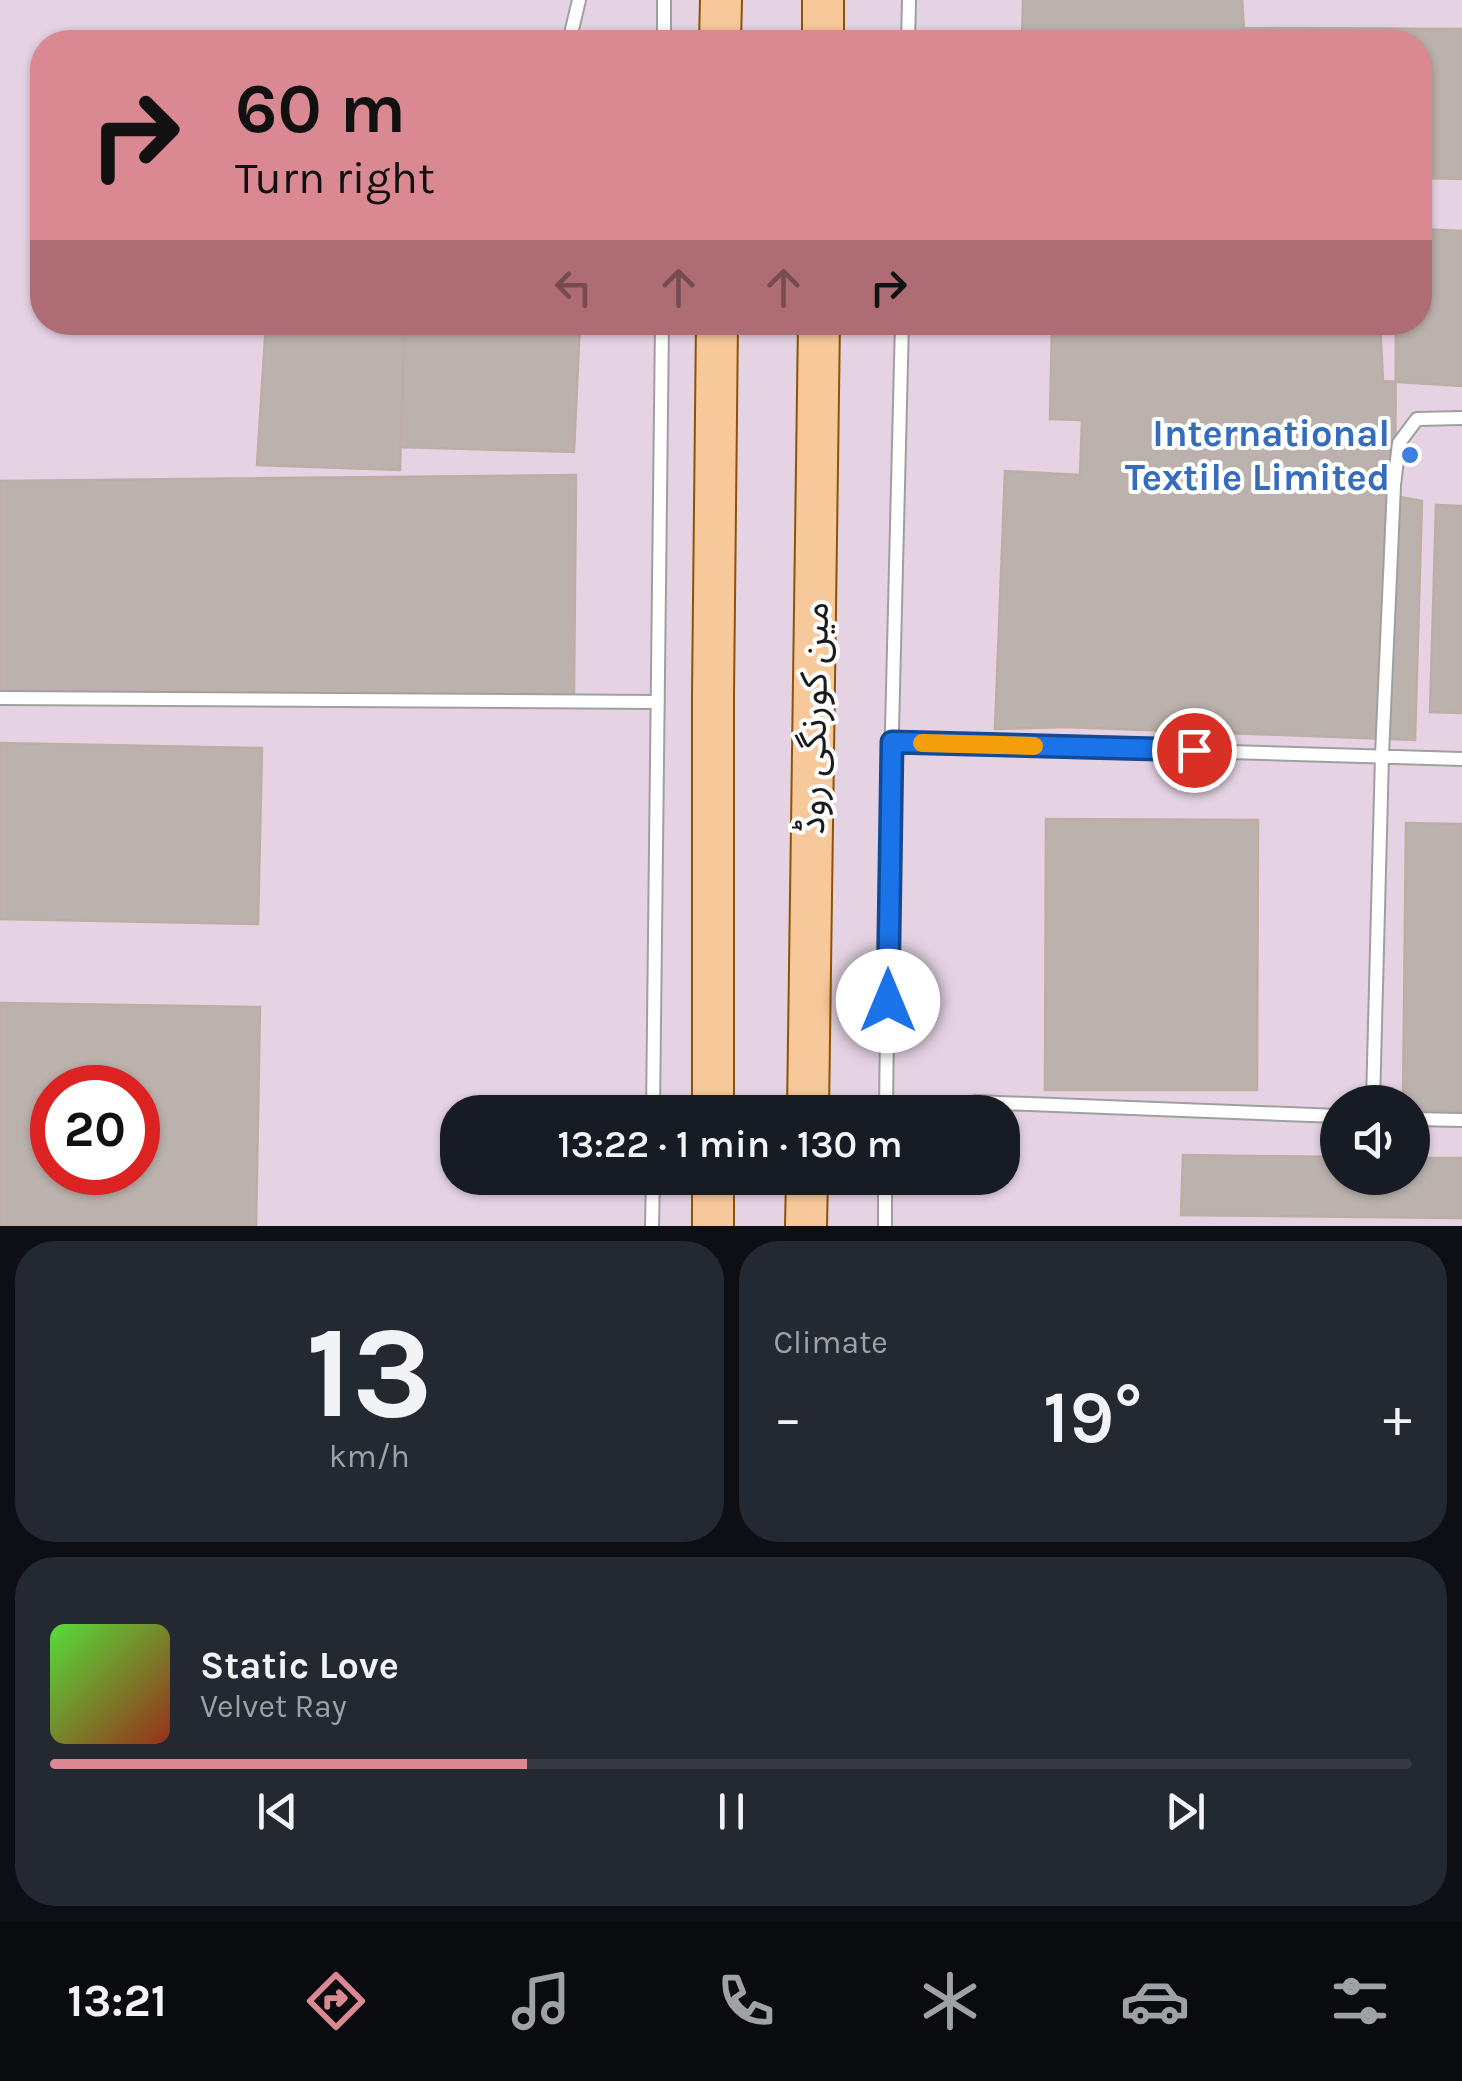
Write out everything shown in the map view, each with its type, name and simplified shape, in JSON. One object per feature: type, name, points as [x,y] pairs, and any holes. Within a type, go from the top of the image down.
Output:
[{"type":"main road","points":[[720,30],[721,0]]},
{"type":"main road","points":[[822,30],[823,0]]},
{"type":"main road","points":[[713,1095],[717,335]]},
{"type":"main road","name":"مین کورنگی روڈ","points":[[808,1095],[819,335]]},
{"type":"main road","points":[[713,1226],[714,1195]]},
{"type":"main road","points":[[806,1226],[807,1195]]},
{"type":"lane","points":[[571,30],[579,0]]},
{"type":"lane","points":[[664,0],[664,30]]},
{"type":"lane","points":[[908,30],[909,0]]},
{"type":"lane","points":[[653,1095],[662,335]]},
{"type":"lane","points":[[886,1095],[902,335]]},
{"type":"lane","points":[[1373,1085],[1382,755],[1399,443],[1418,419],[1462,418]]},
{"type":"lane","points":[[0,698],[658,702]]},
{"type":"lane","points":[[892,742],[1462,759]]},
{"type":"lane","points":[[1020,1104],[1320,1115]]},
{"type":"lane","points":[[1430,1119],[1462,1120]]},
{"type":"lane","points":[[652,1226],[653,1195]]},
{"type":"lane","points":[[885,1226],[886,1195]]},
{"type":"shaded area","points":[[0,0],[1462,0],[1462,1226],[0,1226]]},
{"type":"building","points":[[1023,0],[1242,0],[1244,28],[1462,29],[1462,179],[1432,178],[1432,30],[1022,30]]},
{"type":"building","points":[[1432,230],[1462,231],[1462,386],[1383,381],[1381,335],[1432,335]]},
{"type":"building","points":[[265,335],[404,335],[400,470],[257,465]]},
{"type":"building","points":[[405,335],[579,335],[574,452],[401,447]]},
{"type":"building","points":[[1052,335],[1396,335],[1395,496],[1422,501],[1415,740],[1065,727],[995,729],[1005,471],[1080,475],[1082,420],[1050,419]]},
{"type":"building","points":[[576,475],[574,694],[0,696],[0,481]]},
{"type":"building","points":[[1436,505],[1462,506],[1462,713],[1430,712]]},
{"type":"building","points":[[0,743],[262,748],[258,924],[0,919]]},
{"type":"building","points":[[1046,819],[1258,820],[1257,1090],[1045,1090]]},
{"type":"building","points":[[1406,823],[1462,824],[1462,1111],[1430,1110],[1430,1085],[1403,1085]]},
{"type":"building","points":[[0,1003],[260,1007],[256,1226],[0,1226]]},
{"type":"building","points":[[1183,1155],[1320,1157],[1320,1195],[1430,1195],[1430,1158],[1462,1158],[1462,1218],[1181,1215]]},
{"type":"slow traffic","points":[[922,743],[1034,746]]},
{"type":"place","name":"International Textile Limited","points":[[1410,455]]},
{"type":"route","points":[[888,1001],[892,742],[1194,750]]}]
